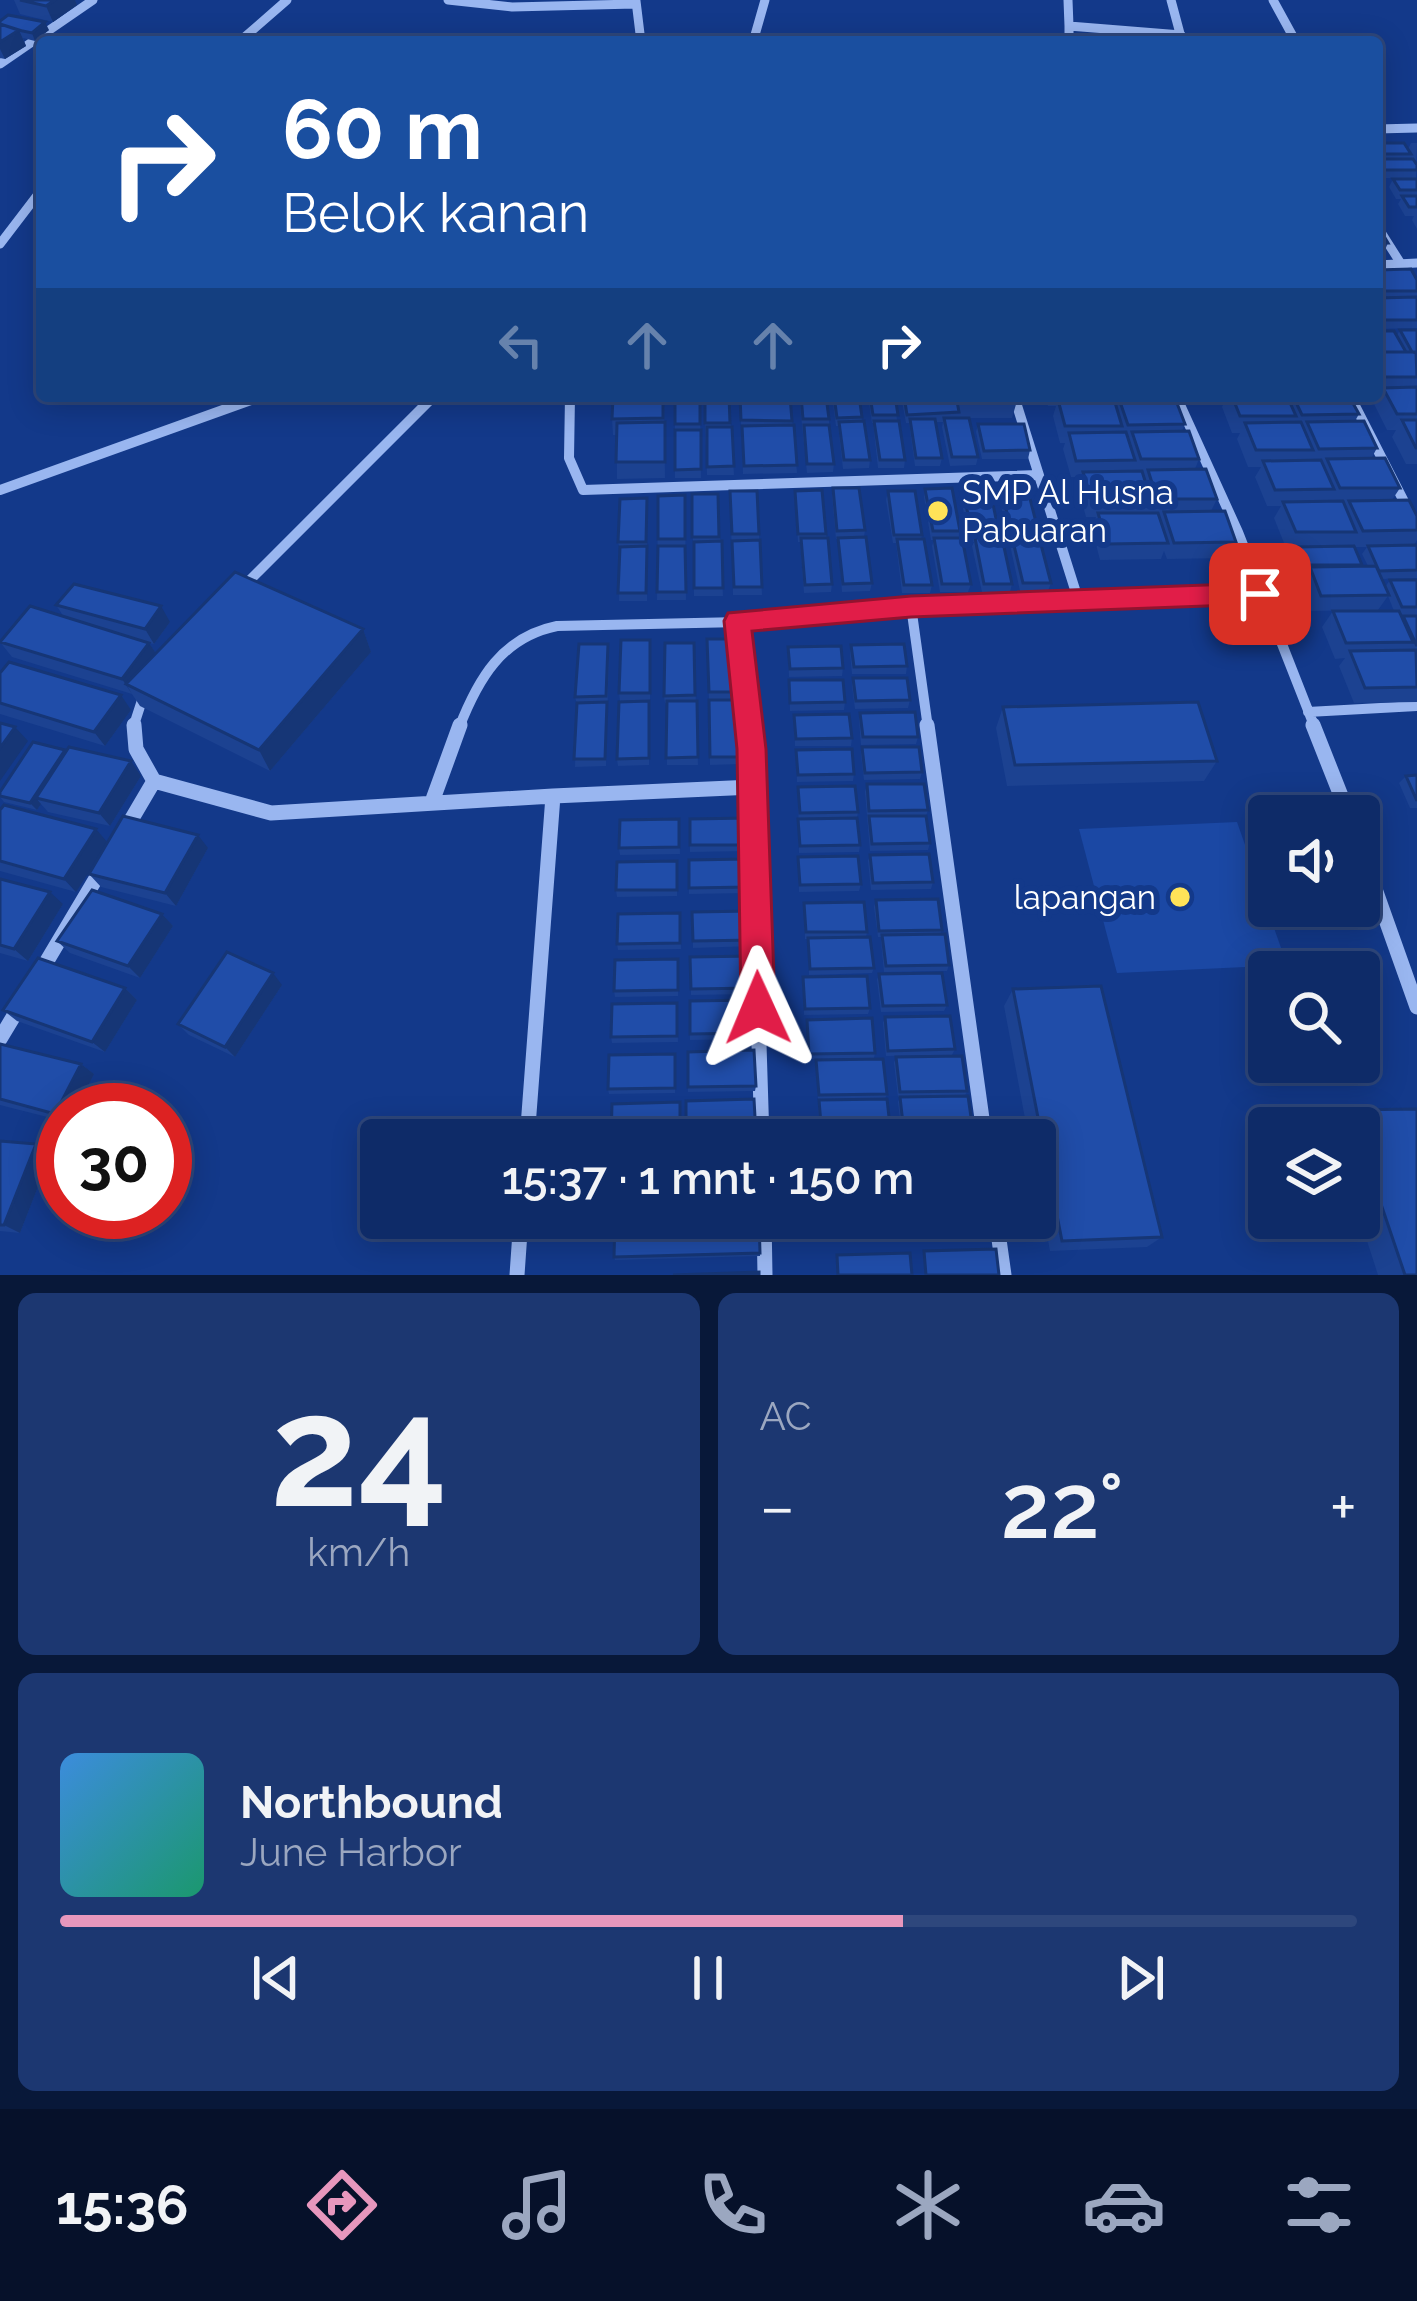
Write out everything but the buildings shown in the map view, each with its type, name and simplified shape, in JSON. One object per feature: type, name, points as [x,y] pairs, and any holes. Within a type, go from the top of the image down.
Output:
[{"type":"street","points":[[41,36],[93,0]]},
{"type":"street","points":[[246,36],[287,0]]},
{"type":"street","points":[[448,0],[512,7],[636,2],[640,36]]},
{"type":"street","points":[[755,36],[765,0]]},
{"type":"street","points":[[1068,0],[1069,36]]},
{"type":"street","points":[[1171,0],[1181,36]]},
{"type":"street","points":[[1273,0],[1292,36]]},
{"type":"street","points":[[1069,26],[1156,36]]},
{"type":"street","points":[[0,64],[36,39]]},
{"type":"street","points":[[1383,129],[1417,128]]},
{"type":"street","points":[[0,244],[36,197]]},
{"type":"street","points":[[1383,236],[1417,289]]},
{"type":"street","points":[[1383,264],[1417,263]]},
{"type":"street","points":[[0,490],[245,402]]},
{"type":"street","points":[[227,603],[428,402]]},
{"type":"street","points":[[569,402],[569,463],[573,480],[583,490],[1038,476]]},
{"type":"street","points":[[1016,402],[1078,599]]},
{"type":"street","points":[[1179,402],[1238,532],[1341,795]]},
{"type":"street","points":[[1353,402],[1417,527]]},
{"type":"street","points":[[432,802],[485,673],[513,641],[565,625],[791,620],[911,606],[1260,594]]},
{"type":"street","points":[[911,606],[982,1119]]},
{"type":"street","points":[[738,621],[753,787],[761,1119]]},
{"type":"street","points":[[151,682],[139,701],[132,742],[142,769],[154,781],[271,813],[753,787]]},
{"type":"street","points":[[1308,712],[1417,706]]},
{"type":"street","points":[[118,841],[154,781]]},
{"type":"street","points":[[529,1119],[553,796]]},
{"type":"street","points":[[0,1039],[107,860]]},
{"type":"street","points":[[1380,903],[1417,1007]]},
{"type":"street","points":[[517,1275],[520,1239]]},
{"type":"street","points":[[764,1239],[765,1275]]},
{"type":"street","points":[[999,1239],[1004,1275]]},
{"type":"shaded area","name":"lapangan","points":[[1237,822],[1248,853],[1248,927],[1274,927],[1282,951],[1248,951],[1248,967],[1117,973],[1079,829]]},
{"type":"place","name":"SMP Al Husna Pabuaran","points":[[938,511]]},
{"type":"place","name":"lapangan","points":[[1180,897]]},
{"type":"route","points":[[758,1008],[752,749],[738,621],[911,606],[1260,594]]}]
